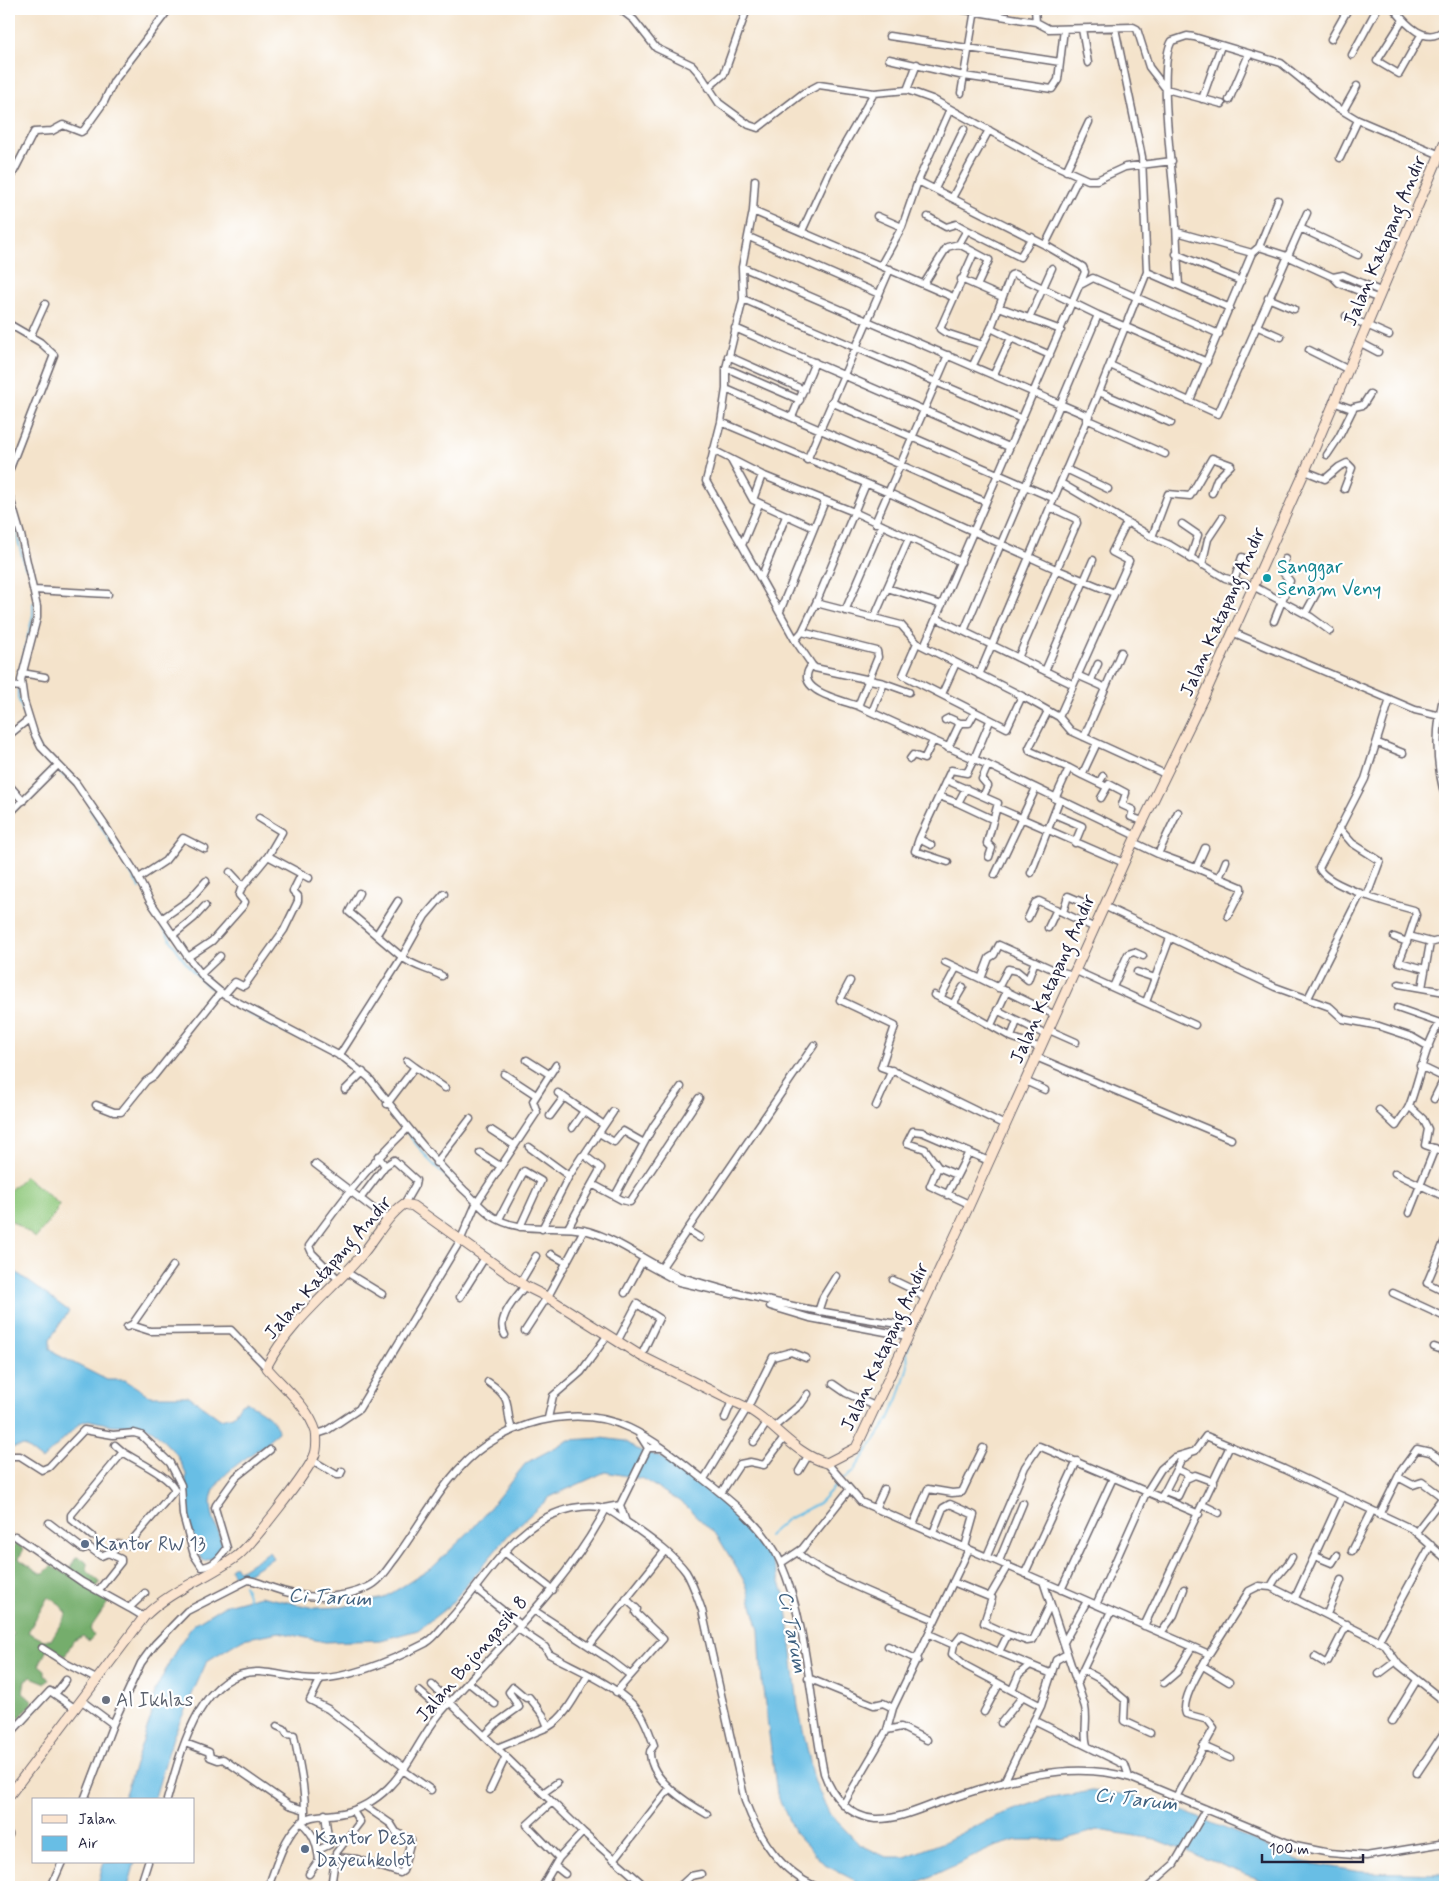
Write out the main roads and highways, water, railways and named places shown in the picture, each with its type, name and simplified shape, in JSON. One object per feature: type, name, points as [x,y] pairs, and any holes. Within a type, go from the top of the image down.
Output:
[{"type":"water","points":[[9,1267],[69,1311],[50,1339],[50,1349],[56,1354],[107,1380],[125,1380],[150,1396],[189,1396],[220,1419],[233,1416],[241,1404],[246,1402],[266,1414],[274,1422],[278,1432],[267,1441],[269,1445],[264,1449],[262,1446],[230,1470],[212,1494],[212,1513],[222,1545],[215,1557],[204,1561],[198,1554],[186,1513],[186,1474],[177,1455],[154,1431],[145,1426],[112,1425],[88,1420],[80,1423],[42,1460],[24,1446],[9,1448]]},
{"type":"water","name":"Ci Tarum","points":[[601,1438],[625,1441],[637,1449],[660,1457],[692,1477],[743,1522],[772,1560],[786,1599],[798,1707],[814,1780],[829,1813],[859,1844],[886,1857],[905,1857],[942,1843],[996,1816],[1046,1799],[1092,1791],[1131,1795],[1172,1807],[1246,1837],[1297,1861],[1362,1872],[1445,1874],[1445,1887],[1278,1887],[1155,1839],[1098,1830],[1062,1840],[1017,1840],[994,1847],[908,1887],[881,1887],[860,1883],[825,1865],[794,1832],[777,1794],[762,1682],[759,1630],[746,1584],[718,1537],[684,1504],[643,1479],[605,1472],[550,1497],[510,1533],[449,1606],[418,1630],[381,1640],[325,1642],[279,1632],[243,1639],[207,1661],[173,1737],[155,1798],[124,1798],[151,1717],[155,1691],[178,1646],[194,1624],[223,1606],[260,1596],[315,1608],[341,1607],[384,1598],[433,1567],[474,1527],[526,1463],[569,1440]]},
{"type":"water","points":[[269,1552],[273,1558],[237,1580],[230,1569],[235,1565],[239,1571]]},
{"type":"water","points":[[103,1864],[134,1864],[128,1887],[97,1887]]},
{"type":"waterway","points":[[9,506],[25,567]]},
{"type":"waterway","points":[[18,679],[33,615],[33,603]]},
{"type":"waterway","points":[[18,689],[18,698],[30,730]]},
{"type":"waterway","points":[[31,734],[42,755],[53,767]]},
{"type":"waterway","points":[[57,770],[72,783]]},
{"type":"waterway","points":[[89,808],[140,888]]},
{"type":"waterway","points":[[155,914],[186,963],[210,988]]},
{"type":"waterway","points":[[228,1001],[263,1022],[304,1040]]},
{"type":"waterway","points":[[362,1077],[429,1160],[474,1204]]},
{"type":"waterway","points":[[507,1226],[545,1233],[579,1233]]},
{"type":"waterway","points":[[584,1234],[608,1241]]},
{"type":"waterway","points":[[792,1309],[908,1330]]},
{"type":"waterway","points":[[768,1536],[786,1520],[819,1503],[838,1483],[853,1472],[889,1419],[899,1396],[908,1366],[907,1352],[910,1342]]},
{"type":"waterway","points":[[244,1585],[249,1599]]},
{"type":"place","name":"Sanggar Senam Veny","points":[[1267,578]]},
{"type":"place","name":"Kantor RW 13","points":[[85,1544]]},
{"type":"place","name":"Al Ikhlas","points":[[106,1700]]},
{"type":"place","name":"Kantor Desa Dayeuhkolot","points":[[305,1849]]}]
